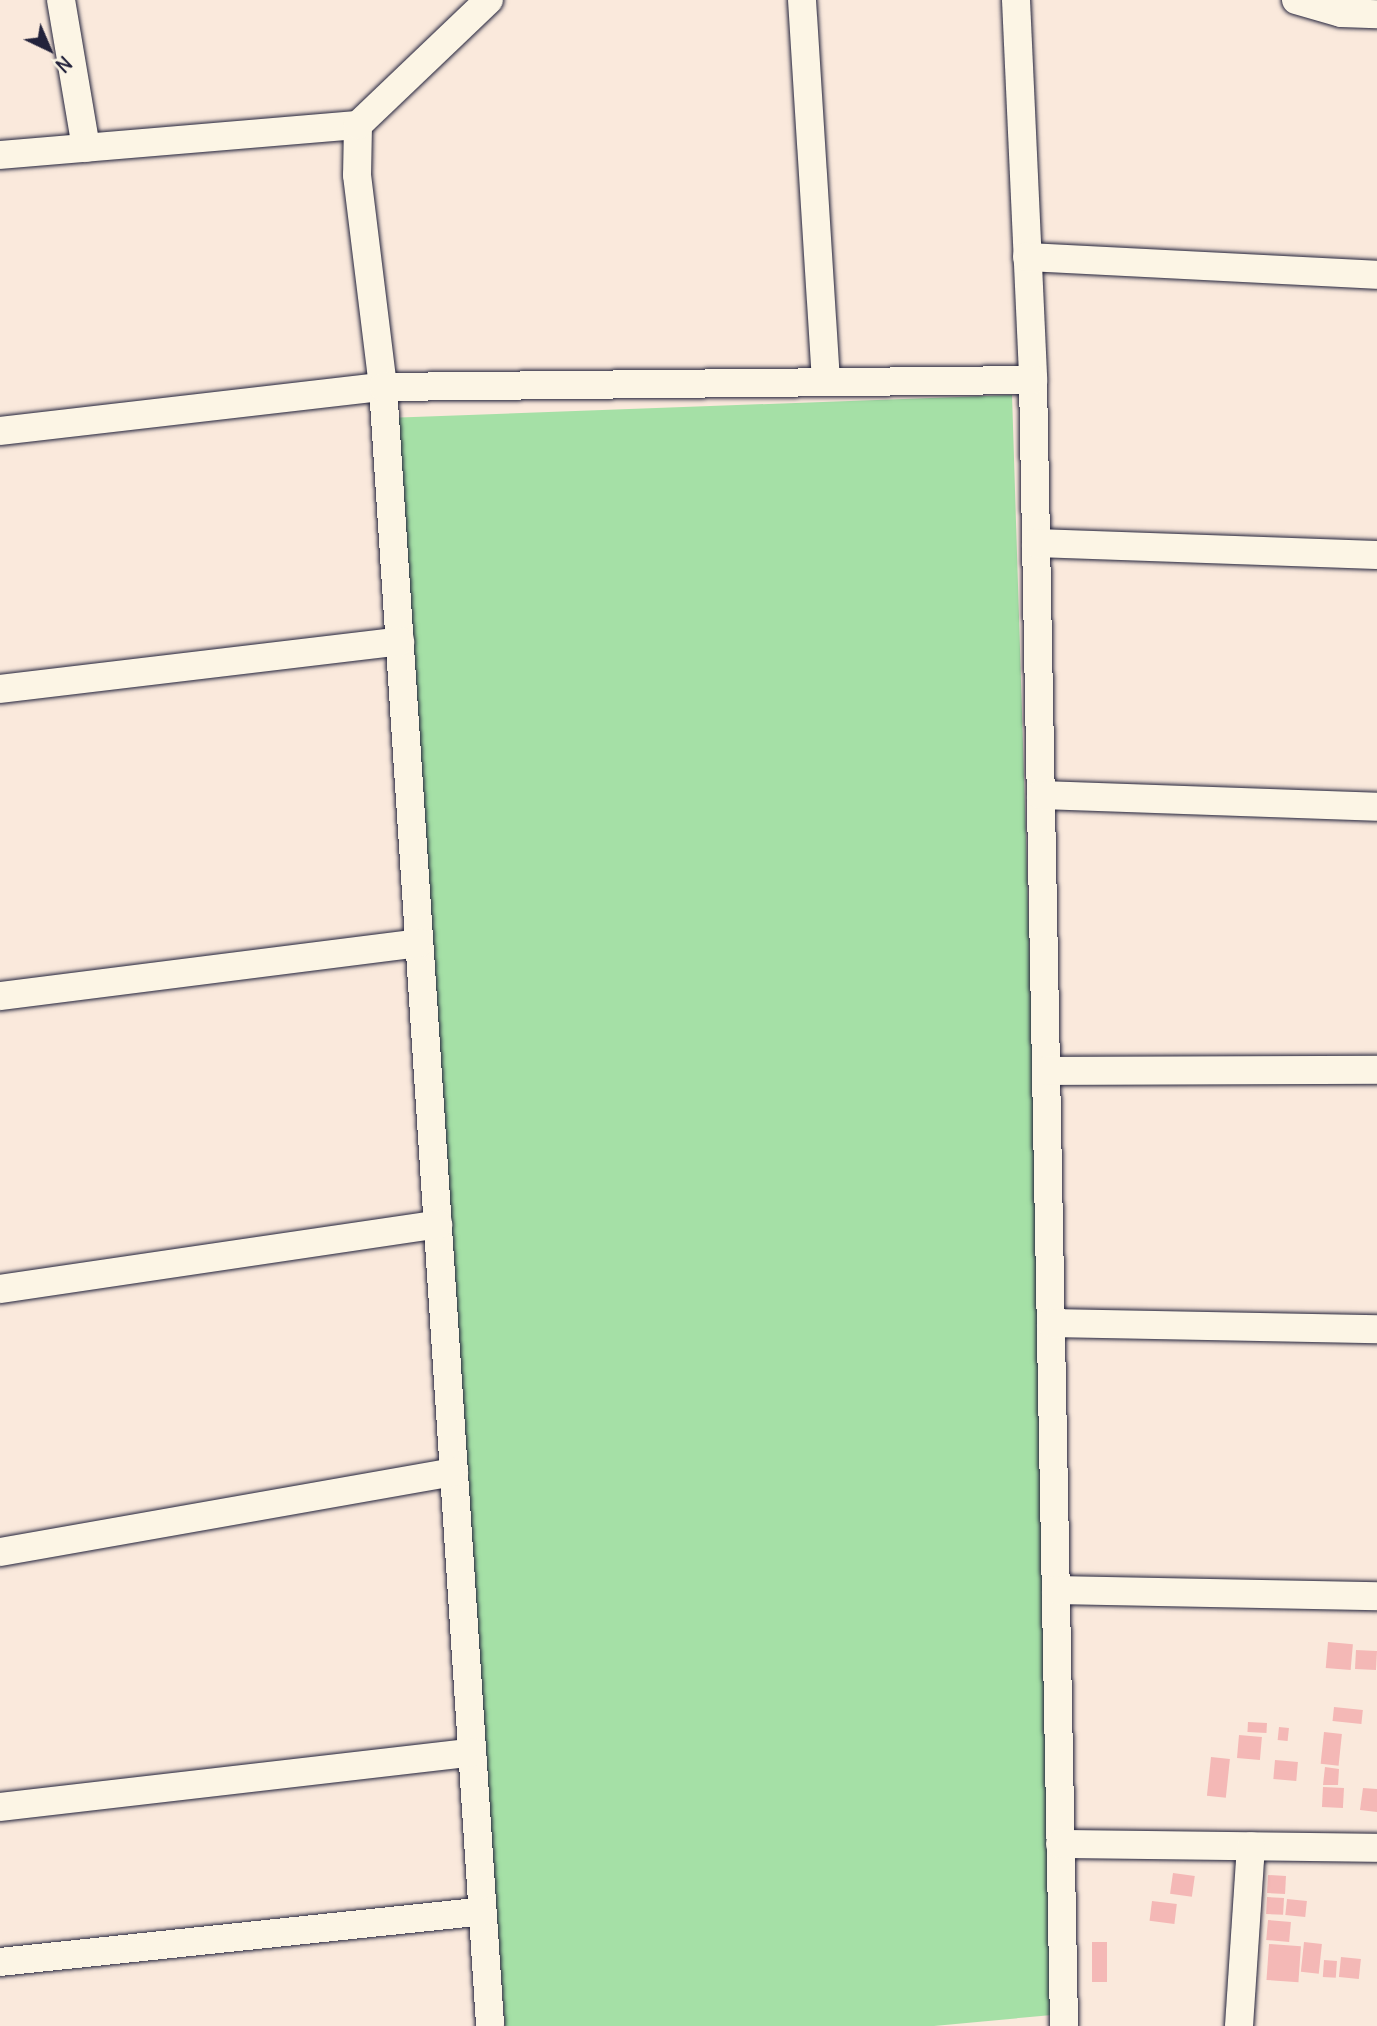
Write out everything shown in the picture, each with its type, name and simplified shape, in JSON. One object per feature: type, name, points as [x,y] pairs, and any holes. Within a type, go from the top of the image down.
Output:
[{"type":"street","points":[[61,0],[86,148]]},
{"type":"street","points":[[0,155],[358,125],[489,0]]},
{"type":"street","points":[[802,0],[826,381]]},
{"type":"street","points":[[1016,0],[1033,380],[1064,2026]]},
{"type":"street","points":[[1296,0],[1377,14]]},
{"type":"street","points":[[358,125],[357,175],[383,387],[490,2026]]},
{"type":"street","points":[[1027,257],[1377,275]]},
{"type":"street","points":[[0,430],[383,387],[1033,380]]},
{"type":"street","points":[[1036,543],[1377,555]]},
{"type":"street","points":[[0,689],[400,641]]},
{"type":"street","points":[[1041,795],[1377,807]]},
{"type":"street","points":[[0,996],[419,943]]},
{"type":"street","points":[[1046,1071],[1377,1070]]},
{"type":"street","points":[[0,1289],[438,1224]]},
{"type":"street","points":[[1051,1323],[1377,1329]]},
{"type":"street","points":[[0,1552],[454,1472]]},
{"type":"street","points":[[1056,1590],[1377,1596]]},
{"type":"street","points":[[0,1807],[472,1752]]},
{"type":"street","points":[[1060,1844],[1377,1848]]},
{"type":"street","points":[[1239,2026],[1251,1846]]},
{"type":"street","points":[[0,1962],[482,1912]]},
{"type":"green space","points":[[1012,395],[1063,2014],[934,2026],[505,2026],[386,418]]},
{"type":"building","points":[[1328,1642],[1353,1644],[1351,1670],[1326,1668]]},
{"type":"building","points":[[1356,1650],[1377,1651],[1376,1670],[1355,1669]]},
{"type":"building","points":[[1334,1707],[1363,1710],[1361,1724],[1333,1721]]},
{"type":"building","points":[[1248,1722],[1267,1723],[1266,1733],[1247,1732]]},
{"type":"building","points":[[1279,1727],[1289,1728],[1288,1741],[1278,1740]]},
{"type":"building","points":[[1324,1732],[1342,1734],[1339,1766],[1321,1764]]},
{"type":"building","points":[[1239,1735],[1262,1737],[1260,1760],[1237,1758]]},
{"type":"building","points":[[1211,1757],[1230,1759],[1226,1798],[1207,1796]]},
{"type":"building","points":[[1275,1760],[1298,1762],[1296,1781],[1273,1779]]},
{"type":"building","points":[[1325,1767],[1339,1769],[1338,1785],[1323,1785]]},
{"type":"building","points":[[1323,1787],[1344,1788],[1343,1808],[1322,1807]]},
{"type":"building","points":[[1363,1788],[1377,1789],[1377,1812],[1360,1810]]},
{"type":"building","points":[[1173,1873],[1195,1876],[1192,1897],[1170,1894]]},
{"type":"building","points":[[1268,1875],[1286,1876],[1285,1894],[1267,1893]]},
{"type":"building","points":[[1267,1897],[1284,1898],[1283,1915],[1266,1914]]},
{"type":"building","points":[[1287,1899],[1307,1901],[1305,1917],[1285,1915]]},
{"type":"building","points":[[1152,1901],[1177,1904],[1174,1924],[1150,1921]]},
{"type":"building","points":[[1268,1920],[1291,1922],[1289,1942],[1266,1940]]},
{"type":"building","points":[[1092,1942],[1107,1942],[1107,1982],[1092,1982]]},
{"type":"building","points":[[1304,1942],[1322,1944],[1319,1974],[1301,1972]]},
{"type":"building","points":[[1269,1944],[1301,1946],[1298,1982],[1266,1980]]},
{"type":"building","points":[[1341,1957],[1361,1959],[1359,1979],[1339,1977]]},
{"type":"building","points":[[1324,1960],[1337,1961],[1336,1978],[1323,1977]]}]
